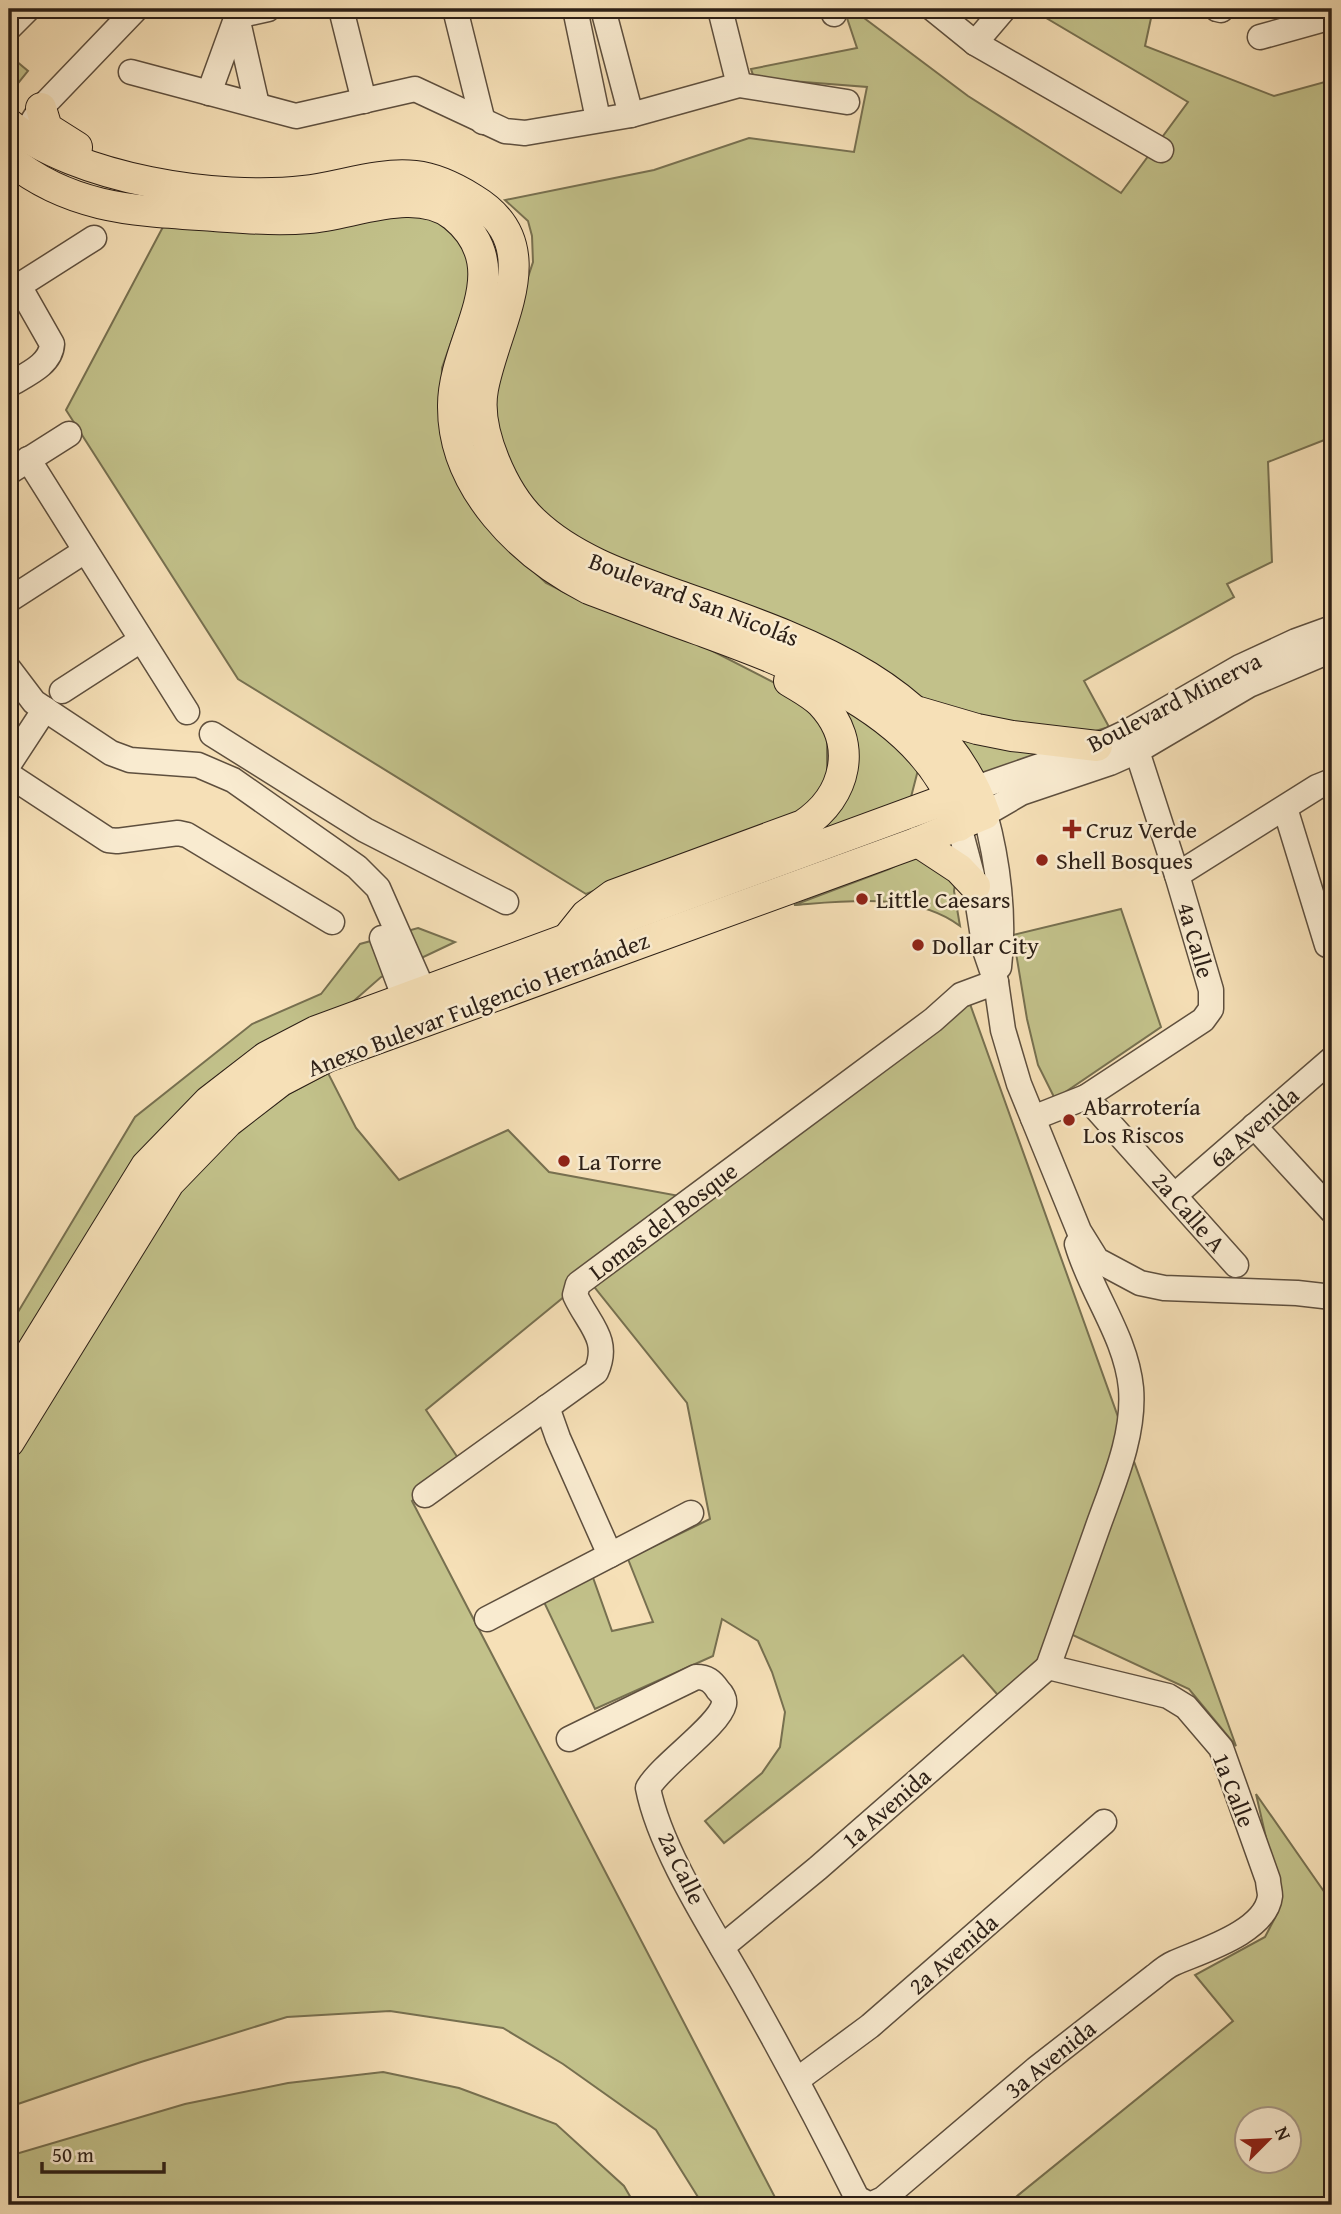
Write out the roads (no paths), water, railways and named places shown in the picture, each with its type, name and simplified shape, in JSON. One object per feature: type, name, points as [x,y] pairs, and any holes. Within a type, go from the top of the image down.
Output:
[{"type":"main road","points":[[41,108],[43,121],[53,134],[72,145],[101,155],[146,170],[289,192]]},
{"type":"main road","name":"Boulevard San Nicolás","points":[[12,141],[146,181],[216,192],[289,192],[372,179],[413,176],[431,180],[473,199],[499,218],[513,247],[514,283],[482,392],[485,431],[497,465],[513,496],[533,521],[565,546],[594,562],[789,636],[833,655],[877,681],[933,728],[951,748],[967,806]]},
{"type":"main road","name":"Boulevard San Nicolás","points":[[12,141],[39,180],[102,206],[266,219],[312,218],[395,203],[426,203],[452,214],[474,235],[484,260],[484,289],[460,362],[453,406],[456,439],[470,476],[506,530],[528,551],[559,574],[589,589],[805,671],[871,710],[910,741],[967,806]]},
{"type":"main road","points":[[567,940],[586,915],[613,895],[803,825],[819,815],[839,785],[844,767],[842,740],[831,715],[819,701],[775,672],[724,652],[685,625]]},
{"type":"main road","points":[[912,710],[1012,736],[1097,746]]},
{"type":"main road","name":"Anexo Bulevar Fulgencio Hernández","points":[[9,1388],[146,1166],[209,1101],[266,1057],[316,1031],[419,1008],[918,842],[967,806]]},
{"type":"main road","name":"Anexo Bulevar Fulgencio Hernández","points":[[9,1442],[169,1183],[228,1122],[281,1081],[419,1008],[567,940],[967,806]]},
{"type":"main road","points":[[918,842],[944,858],[975,886]]},
{"type":"street","points":[[9,28],[28,9]]},
{"type":"street","points":[[12,141],[136,9]]},
{"type":"street","points":[[237,16],[268,9]]},
{"type":"street","points":[[341,9],[364,101]]},
{"type":"street","points":[[455,9],[483,122]]},
{"type":"street","points":[[575,9],[598,119]]},
{"type":"street","points":[[603,9],[631,114]]},
{"type":"street","points":[[720,9],[739,85]]},
{"type":"street","points":[[933,9],[975,43],[1161,150]]},
{"type":"street","points":[[975,43],[1004,9]]},
{"type":"street","points":[[209,93],[237,16]]},
{"type":"street","points":[[237,16],[257,105]]},
{"type":"street","points":[[1259,37],[1332,18]]},
{"type":"street","points":[[131,72],[296,116],[415,89],[505,131],[525,133],[631,114],[739,85],[847,102]]},
{"type":"street","points":[[9,386],[43,364],[49,358],[52,348],[52,344],[14,289],[94,239]]},
{"type":"street","points":[[69,434],[19,466],[85,551],[187,712]]},
{"type":"street","points":[[9,600],[85,551]]},
{"type":"street","name":"Boulevard Minerva","points":[[967,806],[1129,731],[1240,667],[1332,628]]},
{"type":"street","points":[[62,691],[141,640]]},
{"type":"street","name":"Boulevard Minerva","points":[[967,806],[1021,793],[1110,763],[1137,751],[1249,685],[1332,650]]},
{"type":"street","points":[[9,669],[25,693],[45,709],[121,758],[198,765],[233,780],[357,867],[378,888],[419,1008]]},
{"type":"street","points":[[9,764],[45,709]]},
{"type":"street","points":[[212,734],[365,830],[506,902]]},
{"type":"street","name":"4a Calle","points":[[1086,1097],[1203,1020],[1211,1009],[1211,990],[1137,751]]},
{"type":"street","points":[[246,789],[262,767]]},
{"type":"street","points":[[9,775],[108,840],[178,833],[187,835],[332,922]]},
{"type":"street","points":[[1177,874],[1317,787],[1332,781]]},
{"type":"street","points":[[967,806],[985,950],[996,982],[1008,1048],[1018,1084],[1079,1231],[1097,1260],[1140,1283],[1164,1287],[1332,1297]]},
{"type":"street","points":[[967,806],[991,836],[1001,950],[996,982]]},
{"type":"street","points":[[1285,808],[1327,945]]},
{"type":"street","name":"Lomas del Bosque","points":[[425,1494],[596,1372],[603,1358],[601,1341],[575,1294],[578,1284],[933,1020],[961,995],[996,982]]},
{"type":"street","name":"6a Avenida","points":[[1175,1195],[1332,1059]]},
{"type":"street","points":[[1033,1118],[1086,1097]]},
{"type":"street","name":"2a Calle A","points":[[1086,1097],[1236,1265]]},
{"type":"street","points":[[1254,1126],[1332,1211]]},
{"type":"street","points":[[1048,1667],[1119,1468],[1130,1421],[1131,1387],[1123,1350],[1084,1267],[1063,1192]]},
{"type":"street","points":[[547,1407],[610,1555]]},
{"type":"street","points":[[487,1619],[691,1513]]},
{"type":"street","name":"1a Calle","points":[[1048,1667],[1168,1696],[1186,1707],[1212,1737],[1220,1748],[1268,1880],[1270,1897],[1263,1912],[1243,1931]]},
{"type":"street","name":"1a Avenida","points":[[722,1947],[818,1868],[1048,1667]]},
{"type":"street","name":"2a Calle","points":[[569,1739],[696,1677],[705,1677],[723,1696],[724,1703],[716,1718],[656,1775],[648,1788],[651,1804],[677,1865],[797,2080],[857,2198],[870,2205]]},
{"type":"street","name":"2a Avenida","points":[[797,2080],[870,2026],[1104,1822]]},
{"type":"street","name":"3a Avenida","points":[[870,2205],[883,2199],[1036,2069],[1155,1976],[1172,1964],[1195,1956],[1243,1931]]},
{"type":"place","name":"Cruz Verde","points":[[1072,829]]},
{"type":"place","name":"Shell Bosques","points":[[1042,860]]},
{"type":"place","name":"Little Caesars","points":[[862,899]]},
{"type":"place","name":"Dollar City","points":[[918,945]]},
{"type":"place","name":"Abarrotería Los Riscos","points":[[1069,1120]]},
{"type":"place","name":"La Torre","points":[[564,1161]]}]
